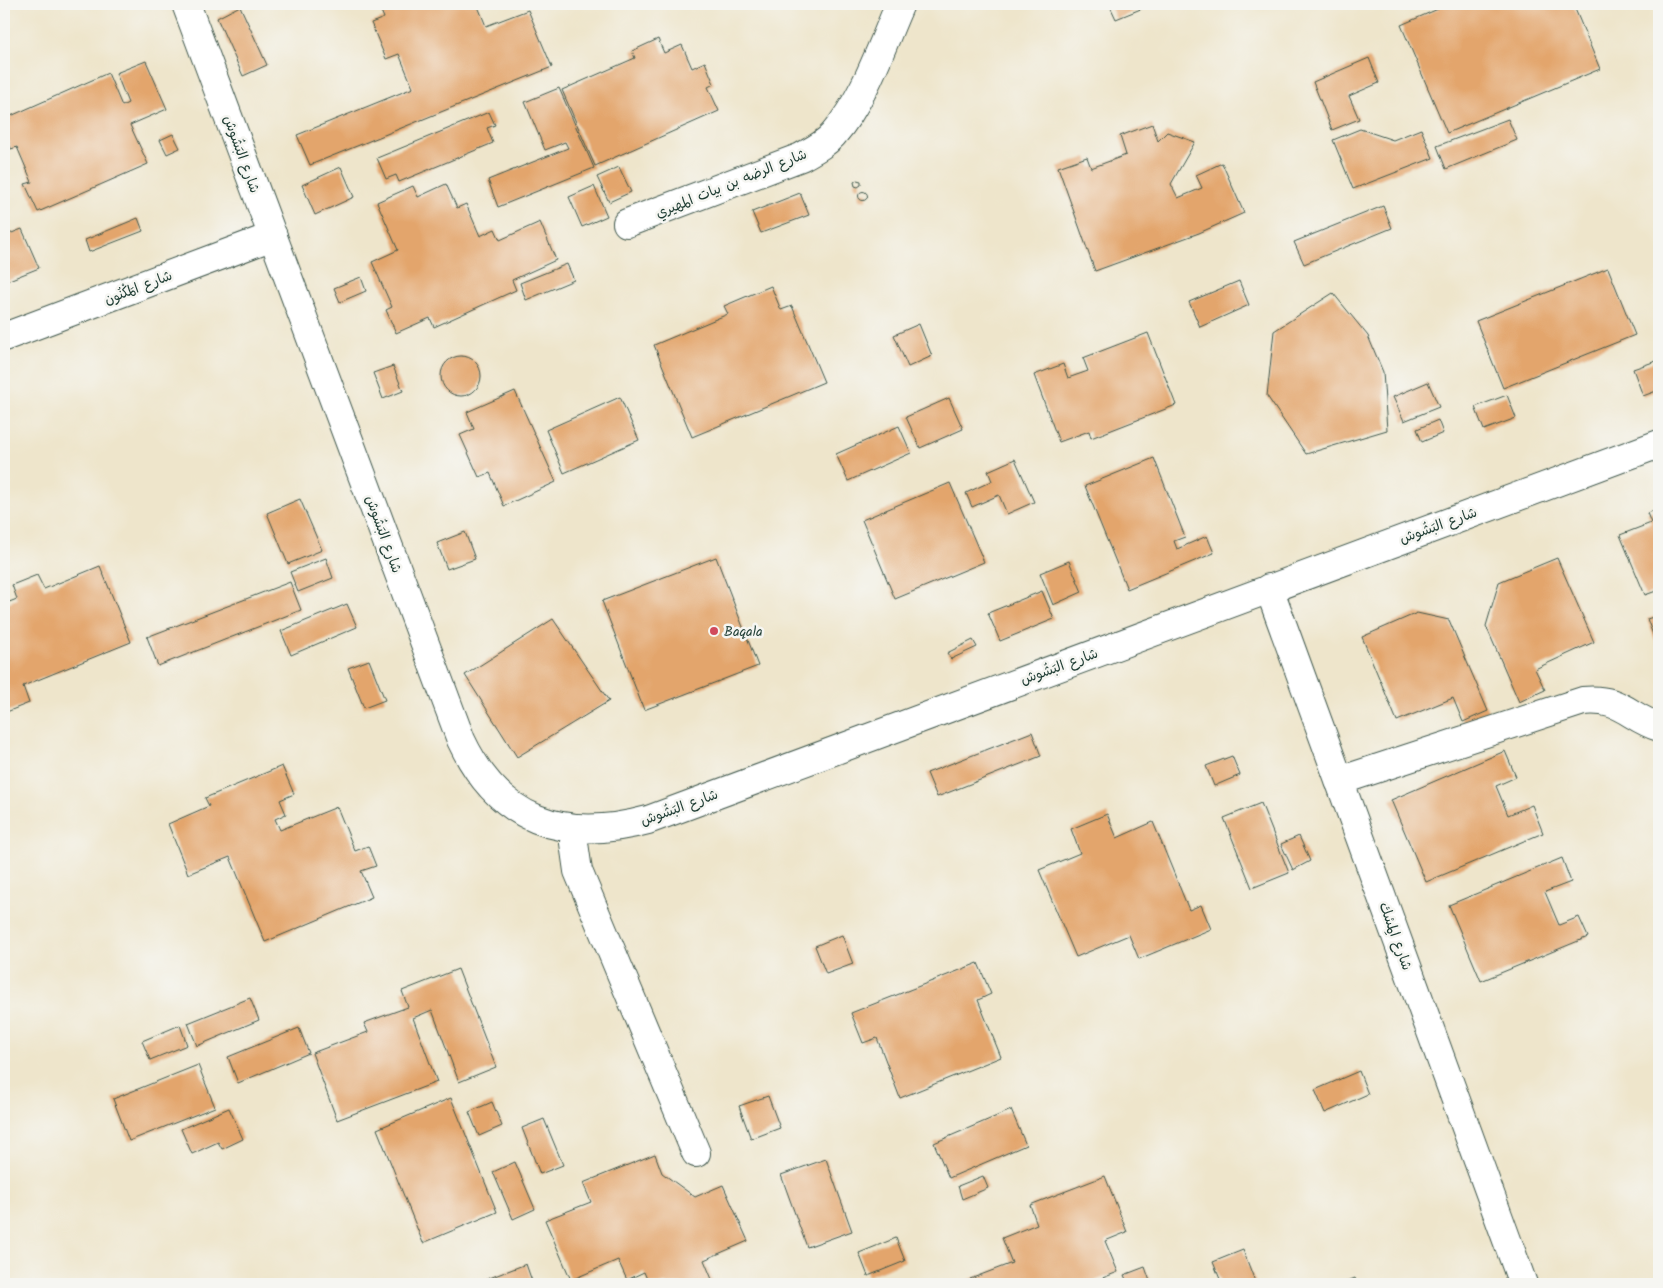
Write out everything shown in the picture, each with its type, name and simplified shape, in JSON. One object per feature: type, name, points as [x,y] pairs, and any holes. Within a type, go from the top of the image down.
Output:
[{"type":"street","name":"شارع البَشُوش","points":[[186,4],[460,740],[470,761],[501,798],[520,811],[542,821],[576,828],[599,829],[622,827],[648,820],[1659,444]]},
{"type":"street","name":"شارع الرضه بن بيات المهيري","points":[[627,223],[801,157],[819,147],[832,136],[858,99],[900,4]]},
{"type":"street","name":"شارع المَكْنُون","points":[[4,337],[273,236]]},
{"type":"street","name":"شارع المِسْك","points":[[1269,588],[1523,1284]]},
{"type":"street","points":[[1339,781],[1583,701],[1611,702],[1626,708],[1639,719],[1659,727]]},
{"type":"street","points":[[576,828],[574,843],[578,872],[696,1153]]},
{"type":"building","points":[[378,4],[477,4],[486,26],[528,10],[552,67],[310,165],[297,135],[413,88],[399,54],[386,59],[371,23],[384,18]]},
{"type":"building","points":[[1109,4],[1153,4],[1116,19]]},
{"type":"building","points":[[1436,4],[1573,4],[1600,69],[1447,133],[1401,25],[1438,9]]},
{"type":"building","points":[[240,6],[267,65],[243,76],[217,18]]},
{"type":"building","points":[[658,39],[664,53],[682,45],[692,68],[705,62],[714,84],[708,87],[719,111],[595,166],[562,90],[635,58],[632,51]]},
{"type":"building","points":[[1369,58],[1379,83],[1349,96],[1359,119],[1332,130],[1313,82]]},
{"type":"building","points":[[146,61],[167,109],[130,125],[148,164],[38,212],[25,184],[32,182],[17,147],[11,149],[4,131],[4,119],[108,73],[122,106],[128,103],[116,73]]},
{"type":"building","points":[[559,88],[594,168],[498,207],[488,180],[568,148],[565,142],[545,150],[525,102]]},
{"type":"building","points":[[489,112],[495,125],[487,128],[493,143],[399,182],[396,175],[386,179],[377,158]]},
{"type":"building","points":[[1508,119],[1517,140],[1446,169],[1437,146]]},
{"type":"building","points":[[1152,124],[1158,141],[1167,132],[1195,142],[1171,184],[1178,198],[1202,188],[1196,175],[1222,163],[1244,213],[1199,233],[1095,271],[1058,167],[1087,157],[1091,168],[1126,155],[1120,136]]},
{"type":"building","points":[[1360,129],[1393,140],[1421,129],[1433,158],[1353,189],[1333,140]]},
{"type":"building","points":[[173,134],[180,148],[167,154],[160,140]]},
{"type":"building","points":[[341,167],[354,197],[315,215],[302,185]]},
{"type":"building","points":[[619,167],[631,192],[609,202],[597,177]]},
{"type":"building","points":[[857,180],[861,181],[861,185],[858,187],[855,186],[854,182]]},
{"type":"building","points":[[446,184],[457,208],[466,204],[480,236],[495,229],[500,240],[540,222],[556,260],[512,280],[516,290],[434,327],[430,318],[396,333],[386,310],[392,307],[372,262],[398,250],[377,202],[413,186],[418,197]]},
{"type":"building","points":[[594,186],[607,216],[582,227],[569,197]]},
{"type":"building","points":[[863,191],[868,196],[863,201],[858,196]]},
{"type":"building","points":[[800,193],[809,215],[761,233],[752,212]]},
{"type":"building","points":[[1383,206],[1392,228],[1304,264],[1294,242]]},
{"type":"building","points":[[138,218],[143,231],[89,252],[85,240]]},
{"type":"building","points":[[22,229],[39,268],[4,282],[4,236]]},
{"type":"building","points":[[567,264],[574,280],[526,300],[520,283]]},
{"type":"building","points":[[1608,268],[1635,335],[1503,388],[1476,321]]},
{"type":"building","points":[[361,277],[366,291],[340,302],[334,288]]},
{"type":"building","points":[[1239,281],[1249,305],[1200,327],[1189,302]]},
{"type":"building","points":[[771,286],[781,310],[792,306],[824,382],[692,437],[654,345],[728,314],[724,306]]},
{"type":"building","points":[[1333,293],[1368,336],[1383,372],[1387,430],[1306,454],[1267,396],[1274,331]]},
{"type":"building","points":[[919,324],[932,356],[908,367],[894,335]]},
{"type":"building","points":[[1148,333],[1176,405],[1091,438],[1089,431],[1059,442],[1034,375],[1063,364],[1068,378],[1088,371],[1083,358]]},
{"type":"building","points":[[465,356],[472,359],[478,365],[481,376],[480,384],[472,393],[465,396],[457,396],[450,393],[442,384],[441,372],[444,365],[453,357]]},
{"type":"building","points":[[1659,360],[1659,390],[1643,396],[1633,369]]},
{"type":"building","points":[[393,366],[403,391],[383,399],[373,373]]},
{"type":"building","points":[[1428,382],[1439,407],[1404,421],[1393,397]]},
{"type":"building","points":[[515,391],[556,482],[504,506],[490,473],[479,477],[460,435],[474,429],[467,412]]},
{"type":"building","points":[[1507,395],[1516,418],[1484,430],[1475,407]]},
{"type":"building","points":[[620,397],[639,440],[564,473],[546,430]]},
{"type":"building","points":[[949,398],[963,429],[920,448],[906,417]]},
{"type":"building","points":[[1438,420],[1443,433],[1422,442],[1417,429]]},
{"type":"building","points":[[899,426],[911,453],[848,481],[836,454]]},
{"type":"building","points":[[1154,458],[1185,537],[1174,541],[1177,549],[1207,536],[1214,553],[1127,589],[1085,486]]},
{"type":"building","points":[[1015,459],[1034,502],[1007,514],[999,495],[972,507],[966,493],[992,481],[988,471]]},
{"type":"building","points":[[950,483],[984,562],[895,599],[862,520]]},
{"type":"building","points":[[300,499],[322,550],[288,564],[267,513]]},
{"type":"building","points":[[1659,508],[1659,590],[1645,595],[1620,535],[1651,523],[1647,513]]},
{"type":"building","points":[[465,532],[475,559],[447,569],[437,543]]},
{"type":"building","points":[[716,557],[758,666],[644,710],[602,601]]},
{"type":"building","points":[[326,558],[333,578],[298,592],[290,572]]},
{"type":"building","points":[[1557,558],[1594,642],[1535,669],[1545,690],[1519,702],[1486,626],[1499,582]]},
{"type":"building","points":[[1069,561],[1082,592],[1053,605],[1040,573]]},
{"type":"building","points":[[100,566],[131,642],[23,686],[29,703],[4,713],[4,604],[17,599],[12,585],[37,575],[44,589]]},
{"type":"building","points":[[290,582],[301,610],[158,666],[147,637]]},
{"type":"building","points":[[1042,591],[1054,619],[1000,641],[988,613]]},
{"type":"building","points":[[347,604],[357,627],[291,655],[281,631]]},
{"type":"building","points":[[1417,613],[1449,620],[1488,711],[1463,722],[1453,698],[1397,721],[1362,637]]},
{"type":"building","points":[[1659,615],[1659,650],[1647,619]]},
{"type":"building","points":[[553,619],[609,701],[517,757],[465,675]]},
{"type":"building","points":[[973,640],[977,647],[951,659],[947,653]]},
{"type":"building","points":[[369,660],[385,700],[364,708],[348,668]]},
{"type":"building","points":[[1032,732],[1041,756],[937,797],[927,773]]},
{"type":"building","points":[[1505,751],[1516,777],[1496,786],[1508,815],[1532,805],[1543,833],[1426,882],[1391,800]]},
{"type":"building","points":[[1232,756],[1240,775],[1214,786],[1206,766]]},
{"type":"building","points":[[282,766],[294,794],[280,800],[286,814],[275,819],[280,830],[337,807],[355,851],[368,846],[376,866],[361,871],[372,897],[265,942],[230,857],[188,874],[168,824],[209,806],[205,798]]},
{"type":"building","points":[[1261,803],[1289,873],[1252,888],[1224,818]]},
{"type":"building","points":[[1107,814],[1117,838],[1153,822],[1189,910],[1201,905],[1211,929],[1139,959],[1129,935],[1076,957],[1039,870],[1080,853],[1071,829]]},
{"type":"building","points":[[1299,836],[1310,861],[1293,870],[1281,844]]},
{"type":"building","points":[[1562,858],[1571,882],[1545,892],[1559,925],[1579,917],[1588,937],[1481,981],[1449,905]]},
{"type":"building","points":[[842,935],[853,964],[826,974],[815,946]]},
{"type":"building","points":[[978,963],[991,994],[978,1000],[1001,1057],[900,1098],[877,1038],[863,1043],[851,1013]]},
{"type":"building","points":[[458,969],[496,1067],[459,1082],[432,1010],[413,1018],[437,1082],[337,1120],[312,1053],[368,1032],[364,1023],[408,1007],[402,991]]},
{"type":"building","points":[[250,998],[259,1020],[197,1046],[188,1023]]},
{"type":"building","points":[[180,1025],[187,1045],[150,1060],[142,1041]]},
{"type":"building","points":[[299,1028],[309,1053],[238,1083],[228,1057]]},
{"type":"building","points":[[198,1065],[215,1107],[129,1141],[113,1099]]},
{"type":"building","points":[[1359,1071],[1368,1094],[1325,1113],[1315,1090]]},
{"type":"building","points":[[768,1096],[780,1128],[751,1139],[739,1106]]},
{"type":"building","points":[[451,1098],[497,1212],[423,1243],[377,1129]]},
{"type":"building","points":[[492,1102],[502,1126],[479,1136],[469,1112]]},
{"type":"building","points":[[229,1108],[243,1139],[222,1149],[218,1142],[192,1154],[181,1129]]},
{"type":"building","points":[[1011,1110],[1026,1145],[949,1178],[934,1143]]},
{"type":"building","points":[[544,1119],[563,1165],[540,1174],[522,1128]]},
{"type":"building","points":[[655,1154],[662,1173],[695,1197],[723,1185],[748,1241],[704,1260],[714,1284],[649,1284],[644,1272],[627,1280],[618,1260],[571,1280],[545,1220],[591,1202],[583,1183]]},
{"type":"building","points":[[826,1159],[852,1231],[807,1247],[781,1175]]},
{"type":"building","points":[[515,1162],[535,1209],[513,1219],[493,1172]]},
{"type":"building","points":[[983,1176],[988,1188],[962,1199],[958,1186]]},
{"type":"building","points":[[1105,1176],[1127,1232],[1105,1241],[1118,1272],[1087,1284],[972,1284],[970,1279],[1012,1263],[1002,1238],[1037,1224],[1030,1205]]},
{"type":"building","points":[[896,1238],[905,1261],[868,1276],[859,1253]]},
{"type":"building","points":[[1243,1250],[1256,1284],[1222,1284],[1213,1262]]},
{"type":"building","points":[[526,1264],[533,1284],[474,1284]]},
{"type":"building","points":[[1145,1267],[1151,1284],[1128,1284],[1124,1275]]},
{"type":"building","points":[[1355,1278],[1357,1284],[1340,1284]]},
{"type":"place","name":"Baqala","points":[[714,631]]}]
